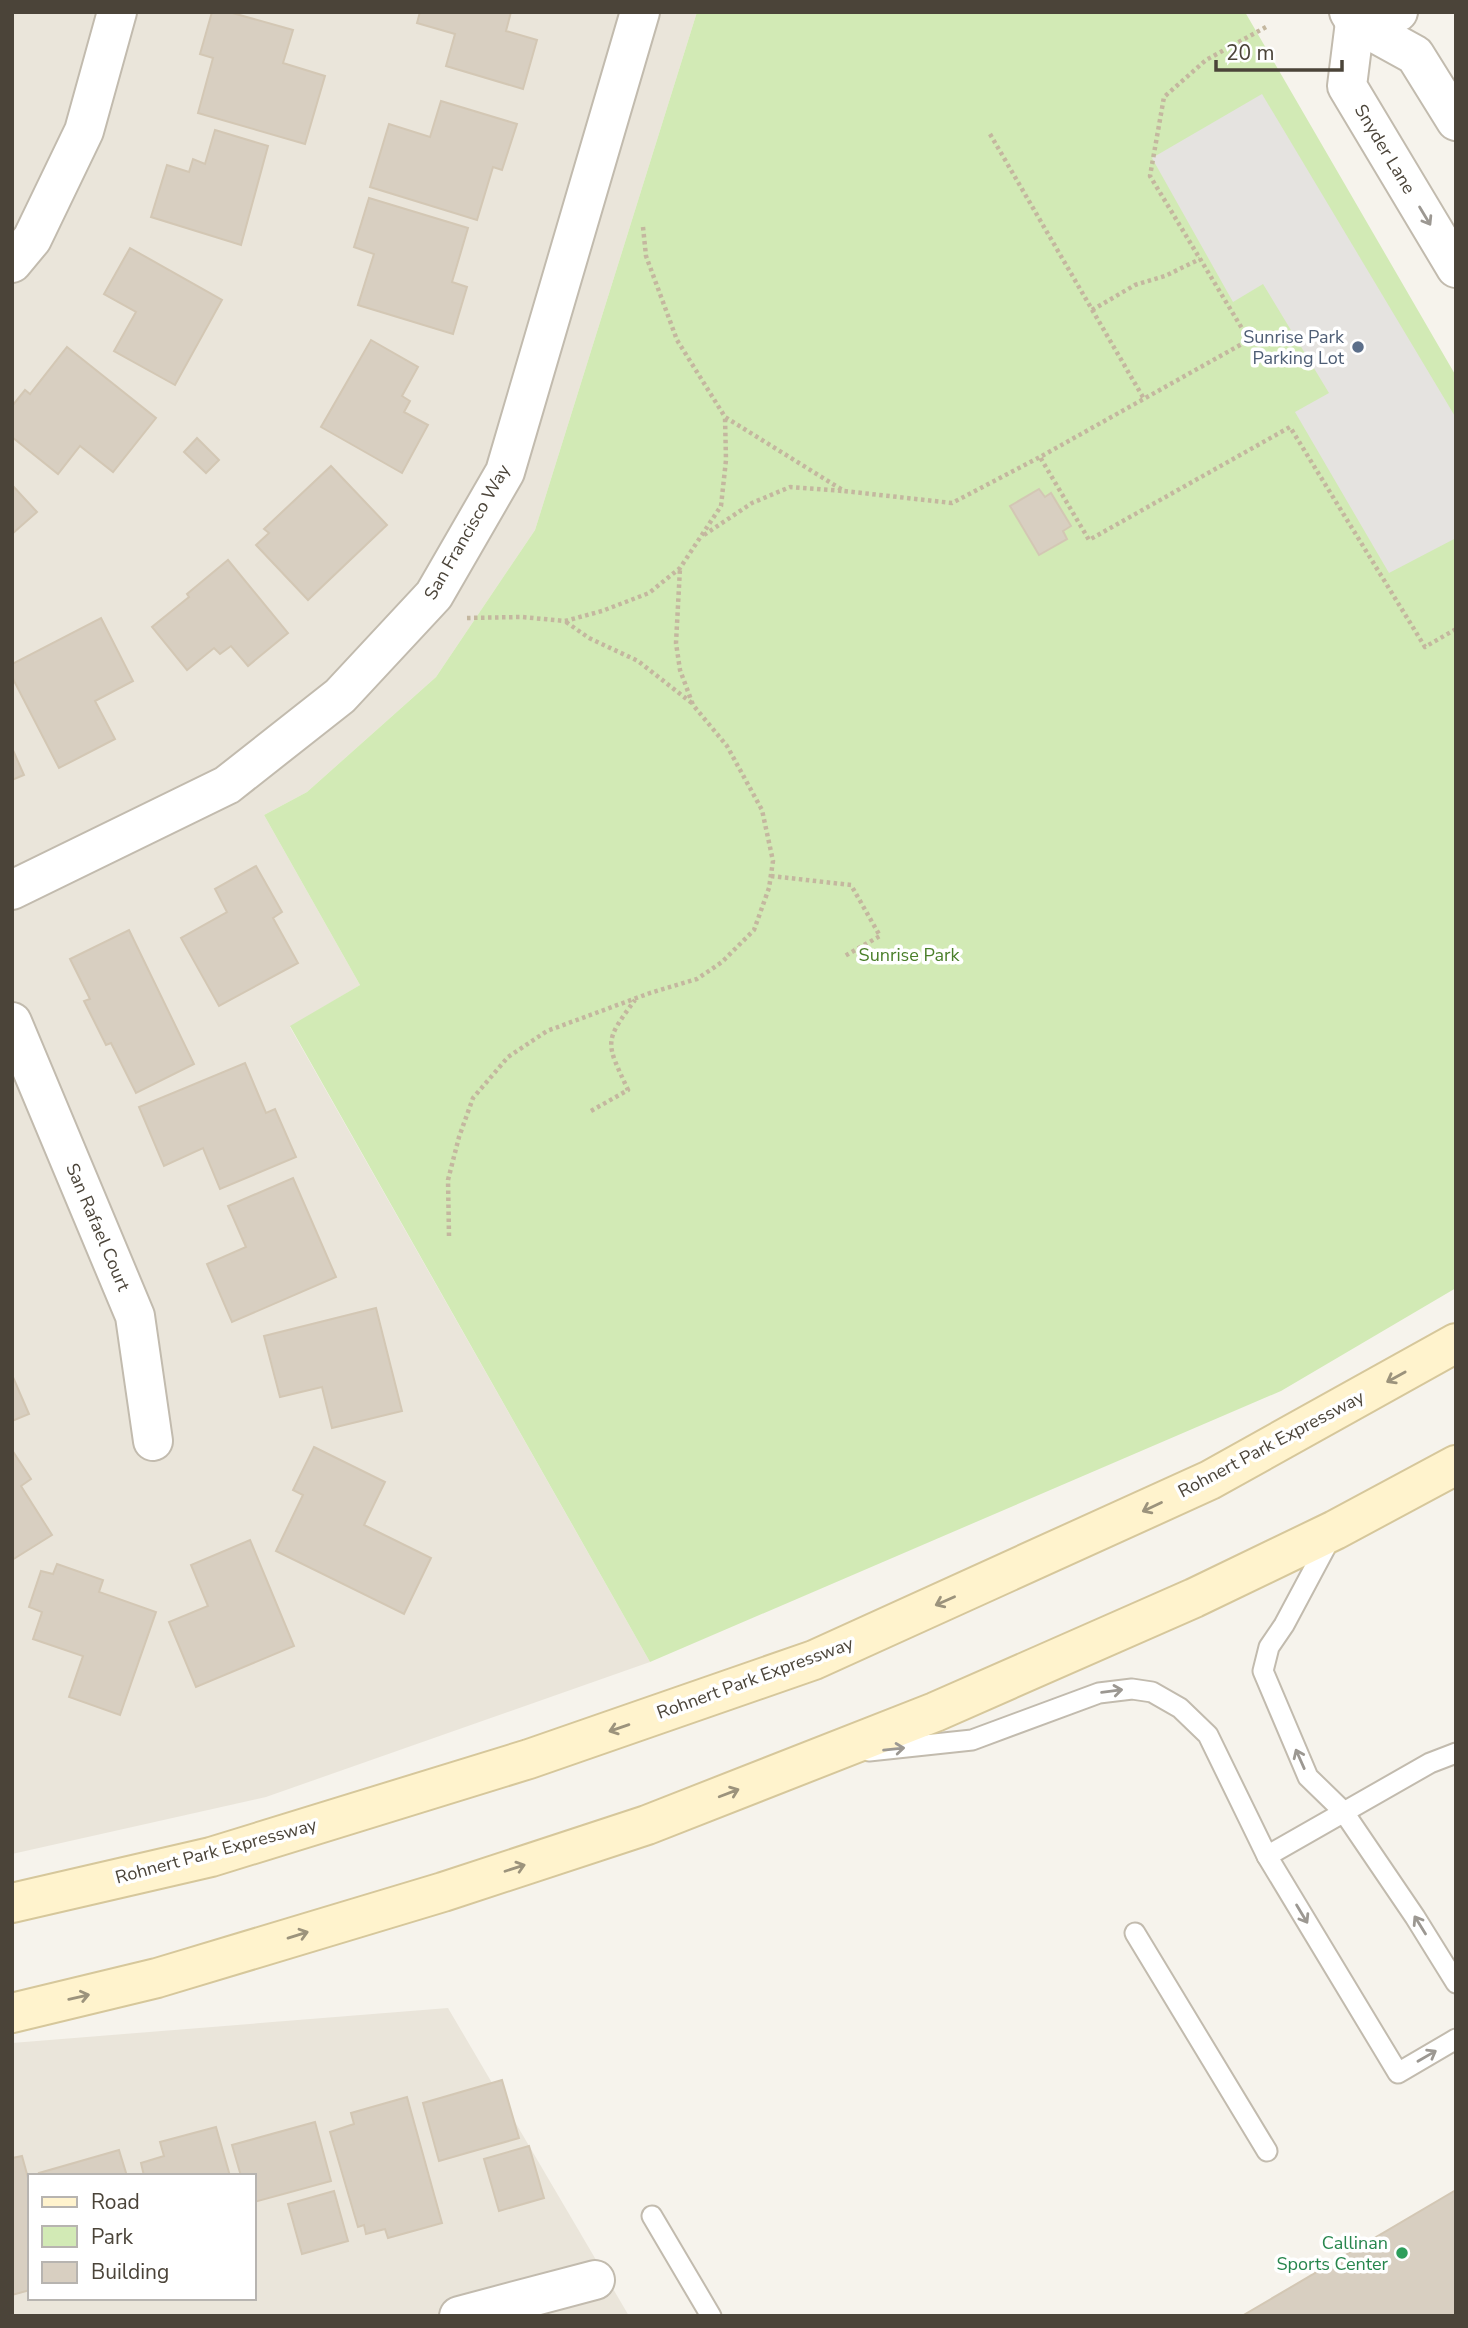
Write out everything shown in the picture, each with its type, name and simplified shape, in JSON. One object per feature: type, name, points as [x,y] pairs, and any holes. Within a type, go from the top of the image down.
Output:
[{"type":"main road","name":"Rohnert Park Expressway","points":[[12,1903],[224,1853],[529,1759],[814,1660],[1210,1480],[1456,1343]]},
{"type":"main road","points":[[12,2013],[157,1978],[443,1892],[647,1825],[935,1712],[1194,1598],[1422,1486],[1456,1465]]},
{"type":"street","points":[[12,263],[32,239],[85,131],[117,12]]},
{"type":"street","name":"San Francisco Way","points":[[12,890],[226,785],[340,696],[434,595],[505,472],[640,12]]},
{"type":"street","points":[[1356,16],[1398,12]]},
{"type":"street","points":[[1356,16],[1415,54],[1456,121]]},
{"type":"street","name":"Snyder Lane","points":[[1356,16],[1347,86],[1456,268]]},
{"type":"street","name":"San Rafael Court","points":[[12,1022],[135,1316],[153,1441]]},
{"type":"street","points":[[459,2316],[595,2280]]},
{"type":"lane","points":[[1335,1530],[1284,1625],[1269,1647],[1263,1671],[1308,1777],[1343,1811],[1456,1983]]},
{"type":"lane","points":[[826,1756],[972,1740],[1099,1693],[1132,1689],[1152,1692],[1180,1708],[1208,1735],[1266,1856],[1398,2073],[1456,2039]]},
{"type":"lane","points":[[1266,1856],[1430,1763],[1456,1754]]},
{"type":"lane","points":[[1135,1933],[1267,2151]]},
{"type":"lane","points":[[652,2216],[710,2316]]},
{"type":"path","points":[[702,537],[752,503],[790,487],[952,503],[1249,340],[1150,176],[1164,97],[1206,60],[1266,27]]},
{"type":"path","points":[[990,134],[1144,399]]},
{"type":"path","points":[[643,227],[646,256],[677,340],[725,416],[844,491]]},
{"type":"path","points":[[1092,310],[1135,285],[1165,276],[1200,259]]},
{"type":"path","points":[[460,618],[522,617],[565,621],[602,611],[649,593],[680,568],[721,506],[726,460],[725,416]]},
{"type":"path","points":[[1040,457],[1089,540],[1290,427],[1425,646],[1456,629]]},
{"type":"path","points":[[680,568],[676,643],[681,670],[693,705]]},
{"type":"path","points":[[449,1236],[448,1181],[459,1137],[473,1098],[508,1058],[547,1031],[697,979],[722,962],[754,930],[771,876],[773,861],[762,810],[727,746],[693,705],[638,661],[589,638],[565,621]]},
{"type":"path","points":[[771,876],[851,885],[880,936],[843,957]]},
{"type":"path","points":[[591,1111],[628,1090],[610,1051],[614,1029],[636,999]]},
{"type":"shaded area","points":[[12,12],[697,12],[535,530],[436,677],[307,792],[264,815],[360,985],[290,1027],[650,1662],[266,1797],[12,1854]]},
{"type":"shaded area","name":"Sunrise Park Parking Lot","points":[[1262,94],[1456,418],[1456,538],[1389,573],[1295,412],[1329,393],[1263,284],[1233,302],[1152,158]]},
{"type":"shaded area","points":[[448,2008],[629,2316],[12,2316],[12,2043]]},
{"type":"green space","name":"Sunrise Park","points":[[697,12],[1245,12],[1456,376],[1456,1288],[1281,1391],[650,1662],[290,1026],[360,985],[264,815],[307,792],[436,677],[535,530]]},
{"type":"building","points":[[212,12],[229,12],[293,30],[283,63],[325,76],[305,144],[198,113],[213,58],[200,54]]},
{"type":"building","points":[[420,12],[511,12],[506,31],[537,40],[523,89],[446,66],[455,34],[417,23]]},
{"type":"building","points":[[441,101],[517,124],[502,170],[493,167],[477,220],[370,187],[389,124],[430,137]]},
{"type":"building","points":[[215,130],[268,146],[241,245],[151,217],[167,165],[189,172],[193,159],[205,164]]},
{"type":"building","points":[[369,198],[468,228],[452,282],[467,287],[453,334],[358,305],[374,254],[354,247]]},
{"type":"building","points":[[130,248],[222,300],[175,385],[114,351],[136,312],[104,294]]},
{"type":"building","points":[[371,340],[418,367],[402,396],[410,401],[404,412],[428,425],[402,473],[321,427]]},
{"type":"building","points":[[67,347],[156,418],[113,472],[80,446],[58,474],[12,437],[12,406],[25,390],[30,394]]},
{"type":"building","points":[[197,438],[219,460],[206,473],[184,452]]},
{"type":"building","points":[[331,466],[387,525],[308,600],[256,545],[269,533],[264,529]]},
{"type":"building","points":[[12,485],[37,512],[12,534]]},
{"type":"building","points":[[1039,489],[1045,497],[1051,493],[1071,526],[1063,531],[1067,539],[1039,555],[1010,506]]},
{"type":"building","points":[[228,560],[288,633],[248,666],[231,646],[220,654],[214,648],[187,670],[152,627]]},
{"type":"building","points":[[101,618],[133,681],[95,701],[115,739],[59,768],[12,677],[12,664]]},
{"type":"building","points":[[12,748],[24,775],[12,780]]},
{"type":"building","points":[[256,866],[282,912],[273,918],[298,963],[219,1006],[181,938],[227,912],[215,889]]},
{"type":"building","points":[[129,930],[194,1064],[136,1093],[111,1043],[106,1045],[84,1001],[90,999],[70,959]]},
{"type":"building","points":[[245,1063],[266,1113],[275,1109],[296,1157],[220,1189],[203,1148],[164,1166],[139,1107]]},
{"type":"building","points":[[293,1178],[336,1277],[232,1322],[207,1264],[246,1247],[228,1206]]},
{"type":"building","points":[[376,1308],[402,1411],[332,1428],[322,1387],[280,1397],[264,1336]]},
{"type":"building","points":[[12,1375],[29,1414],[12,1421]]},
{"type":"building","points":[[314,1447],[385,1482],[364,1525],[431,1558],[404,1614],[276,1551],[303,1495],[293,1490]]},
{"type":"building","points":[[12,1450],[31,1479],[21,1486],[52,1535],[12,1560]]},
{"type":"building","points":[[250,1540],[294,1646],[196,1687],[169,1622],[208,1606],[191,1565]]},
{"type":"building","points":[[57,1564],[103,1580],[99,1592],[156,1612],[120,1715],[69,1697],[83,1656],[33,1639],[42,1612],[29,1607],[41,1571],[53,1574]]},
{"type":"building","points":[[502,2080],[519,2138],[439,2161],[423,2103]]},
{"type":"building","points":[[407,2097],[442,2223],[388,2238],[385,2229],[366,2234],[364,2225],[358,2227],[330,2132],[354,2124],[351,2113]]},
{"type":"building","points":[[315,2122],[331,2181],[256,2201],[256,2174],[240,2174],[232,2145]]},
{"type":"building","points":[[216,2127],[229,2174],[144,2174],[141,2163],[164,2156],[160,2142]]},
{"type":"building","points":[[529,2146],[544,2198],[499,2211],[484,2159]]},
{"type":"building","points":[[119,2150],[126,2174],[39,2174]]},
{"type":"building","points":[[22,2156],[28,2178],[28,2291],[12,2295],[12,2158]]},
{"type":"building","name":"Callinan Sports Center","points":[[1456,2190],[1456,2316],[1242,2316]]},
{"type":"building","points":[[334,2191],[348,2241],[302,2254],[288,2204]]},
{"type":"place","name":"Sunrise Park Parking Lot","points":[[1358,347]]},
{"type":"place","name":"Callinan Sports Center","points":[[1402,2253]]}]
